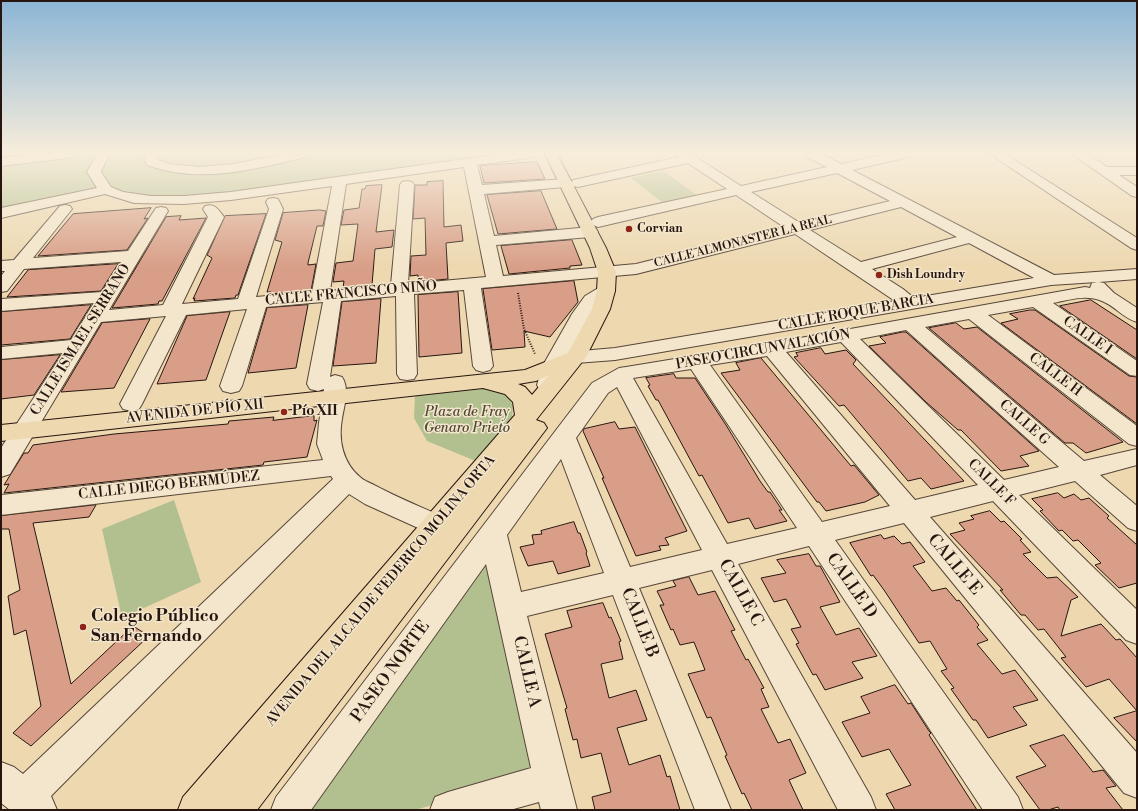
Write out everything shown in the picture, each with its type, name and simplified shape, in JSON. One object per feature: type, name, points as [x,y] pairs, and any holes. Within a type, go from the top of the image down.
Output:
[{"type":"main road","name":"AVENIDA DEL ALCALDE FEDERICO MOLINA ORTA","points":[[234,810],[578,376],[569,360],[605,332],[618,291],[611,278],[612,246],[594,227],[576,192]]},
{"type":"main road","name":"AVENIDA DE PÍO XII","points":[[1,419],[29,423],[330,388],[482,373],[569,360]]},
{"type":"main road","name":"AVENIDA DE PÍO XII","points":[[1,433],[29,423],[131,404],[330,388],[407,374],[482,373]]},
{"type":"main road","points":[[482,373],[521,394],[526,405],[526,418]]},
{"type":"main road","name":"AVENIDA DEL ALCALDE FEDERICO MOLINA ORTA","points":[[196,810],[546,395]]},
{"type":"street","points":[[1,213],[98,192]]},
{"type":"street","points":[[110,192],[146,199],[189,200],[261,192]]},
{"type":"street","points":[[339,192],[326,297],[330,388],[330,423],[328,444],[342,474],[351,484],[374,497],[436,525]]},
{"type":"street","points":[[407,192],[402,290],[407,374]]},
{"type":"street","points":[[476,192],[496,282]]},
{"type":"street","points":[[487,241],[594,227],[736,192]]},
{"type":"street","name":"CALLE G","points":[[740,192],[897,293],[910,314],[1079,471],[1137,521]]},
{"type":"street","points":[[883,192],[1051,280]]},
{"type":"street","points":[[1055,192],[1137,245]]},
{"type":"street","points":[[231,386],[276,209],[273,202]]},
{"type":"street","name":"CALLE ALMONASTER LA REAL","points":[[611,278],[636,269],[902,202]]},
{"type":"street","points":[[1,287],[65,209]]},
{"type":"street","points":[[131,404],[216,217],[210,209]]},
{"type":"street","name":"CALLE ISMAEL SERRANO","points":[[1,468],[161,211]]},
{"type":"street","points":[[858,268],[970,238]]},
{"type":"street","points":[[1,266],[132,256]]},
{"type":"street","name":"CALLE ROQUE BARCIA","points":[[569,360],[910,314],[1051,280],[1081,282],[1137,274]]},
{"type":"street","points":[[546,395],[569,360],[569,333],[592,300],[611,278]]},
{"type":"street","name":"CALLE FRANCISCO NIÑO","points":[[96,317],[496,282],[611,278]]},
{"type":"street","name":"PASEO CIRCUNVALACIÓN","points":[[493,534],[600,388],[626,373],[846,336],[910,314],[973,313],[1037,301],[1081,282],[1137,316]]},
{"type":"street","points":[[472,284],[482,373]]},
{"type":"street","points":[[1,305],[107,297]]},
{"type":"street","name":"CALLE I","points":[[1037,301],[1137,370]]},
{"type":"street","name":"CALLE H","points":[[973,313],[1137,438]]},
{"type":"street","name":"CALLE F","points":[[846,336],[1137,630]]},
{"type":"street","points":[[1,353],[78,345]]},
{"type":"street","name":"CALLE E","points":[[772,349],[1137,780]]},
{"type":"street","name":"CALLE D","points":[[697,362],[1006,810]]},
{"type":"street","name":"CALLE C","points":[[621,376],[858,810]]},
{"type":"street","name":"CALLE B","points":[[564,437],[713,810]]},
{"type":"street","points":[[511,607],[1137,457]]},
{"type":"street","points":[[16,796],[342,474]]},
{"type":"street","name":"CALLE DIEGO BERMÚDEZ","points":[[1,505],[342,474]]},
{"type":"street","name":"CALLE A","points":[[493,534],[555,795]]},
{"type":"street","name":"PASEO NORTE","points":[[289,810],[493,534]]},
{"type":"street","points":[[448,810],[555,795]]},
{"type":"path","points":[[518,292],[524,329],[535,354]]},
{"type":"green space","points":[[1,192],[98,192],[1,213]]},
{"type":"green space","points":[[114,192],[260,192],[231,196],[146,199]]},
{"type":"green space","points":[[649,192],[693,192],[697,195],[663,203]]},
{"type":"green space","name":"Plaza de Fray Genaro Prieto","points":[[477,386],[492,388],[508,395],[513,406],[512,419],[478,462],[427,441],[414,418],[415,394]]},
{"type":"green space","points":[[174,500],[201,582],[122,618],[102,529]]},
{"type":"green space","points":[[489,550],[540,774],[415,810],[299,810]]},
{"type":"building","points":[[362,192],[381,192],[376,232],[394,230],[392,247],[375,249],[372,285],[343,288],[344,281],[333,282],[336,263],[353,261],[358,224],[341,225],[344,210],[359,208]]},
{"type":"building","points":[[415,192],[443,192],[444,227],[461,225],[463,241],[446,243],[448,279],[418,282],[418,275],[410,276],[411,256],[426,255],[425,218],[413,219]]},
{"type":"building","points":[[541,192],[557,229],[498,234],[487,195]]},
{"type":"building","points":[[151,208],[144,219],[148,218],[127,250],[38,256],[73,214]]},
{"type":"building","points":[[320,210],[326,211],[323,226],[317,226],[308,263],[308,265],[316,264],[311,291],[270,294],[271,292],[267,292],[282,242],[275,240],[283,213]]},
{"type":"building","points":[[266,214],[238,295],[236,295],[235,298],[194,301],[195,298],[193,299],[212,258],[207,255],[225,216]]},
{"type":"building","points":[[181,216],[179,220],[206,218],[162,301],[159,301],[158,304],[112,308],[166,217]]},
{"type":"building","points":[[572,240],[582,265],[570,266],[570,268],[509,274],[501,246]]},
{"type":"building","points":[[118,264],[101,291],[7,297],[28,270]]},
{"type":"building","points":[[574,281],[578,302],[550,337],[524,331],[525,347],[492,350],[483,289]]},
{"type":"building","points":[[458,292],[462,353],[419,357],[418,295]]},
{"type":"building","points":[[381,299],[376,363],[333,366],[342,302]]},
{"type":"building","points":[[1091,300],[1137,330],[1137,359],[1060,306]]},
{"type":"building","points":[[91,305],[70,339],[1,345],[1,312]]},
{"type":"building","points":[[308,305],[296,368],[248,373],[267,308]]},
{"type":"building","points":[[1035,310],[1129,376],[1137,377],[1137,424],[1001,323],[1018,319],[1010,314]]},
{"type":"building","points":[[230,312],[206,380],[157,384],[187,316]]},
{"type":"building","points":[[150,319],[114,388],[61,392],[102,323]]},
{"type":"building","points":[[956,323],[964,329],[977,327],[1123,442],[1086,453],[1073,443],[1065,443],[929,328]]},
{"type":"building","points":[[906,332],[1039,451],[1020,456],[1029,466],[1001,471],[961,430],[958,430],[926,402],[869,346],[886,343],[880,337]]},
{"type":"building","points":[[821,348],[825,354],[846,350],[856,360],[853,364],[964,481],[931,489],[921,478],[908,481],[844,405],[839,406],[794,357],[798,356],[796,353]]},
{"type":"building","points":[[60,355],[34,395],[1,399],[1,360]]},
{"type":"building","points":[[761,358],[851,466],[854,465],[879,495],[865,502],[826,511],[819,502],[817,502],[721,373],[740,370],[736,363]]},
{"type":"building","points":[[674,374],[676,378],[695,378],[760,481],[768,492],[770,492],[782,510],[779,510],[787,521],[755,529],[749,518],[728,523],[702,475],[699,476],[658,400],[656,400],[648,386],[650,385],[646,378]]},
{"type":"building","points":[[314,416],[314,421],[317,420],[307,457],[264,462],[263,465],[4,493],[9,484],[4,485],[24,453],[28,453],[33,445],[114,434],[228,424],[229,421],[274,417],[273,420]]},
{"type":"building","points":[[615,422],[619,429],[635,427],[687,531],[665,538],[669,545],[659,546],[661,550],[636,556],[583,431],[584,429]]},
{"type":"building","points":[[1058,493],[1064,498],[1074,494],[1081,500],[1089,498],[1109,516],[1107,518],[1137,545],[1137,583],[1119,588],[1095,565],[1101,563],[1078,540],[1073,541],[1062,530],[1059,531],[1040,511],[1043,510],[1032,499]]},
{"type":"building","points":[[96,505],[89,517],[33,523],[71,684],[133,626],[149,636],[31,746],[13,733],[41,706],[26,630],[14,635],[8,596],[20,590],[9,529],[1,529],[1,516]]},
{"type":"building","points":[[990,511],[1001,522],[1004,521],[1022,539],[1020,540],[1031,552],[1023,554],[1047,578],[1057,577],[1078,597],[1071,600],[1061,636],[1101,624],[1116,640],[1120,639],[1137,658],[1137,711],[1109,679],[1086,687],[1061,658],[1066,657],[1044,629],[1038,630],[1025,615],[1021,615],[1000,590],[1003,590],[950,534],[965,530],[959,523],[974,519],[971,516]]},
{"type":"building","points":[[574,522],[587,552],[590,566],[558,574],[553,561],[528,566],[520,547],[534,544],[532,535],[542,534],[541,531]]},
{"type":"building","points":[[881,535],[884,539],[894,536],[902,544],[910,542],[925,562],[913,566],[932,591],[946,588],[957,601],[959,600],[979,625],[977,627],[988,640],[977,644],[1002,674],[1015,670],[1038,700],[1013,707],[1027,725],[988,738],[976,720],[973,720],[951,689],[954,688],[941,671],[947,669],[930,641],[919,643],[884,590],[873,575],[871,576],[850,543]]},
{"type":"building","points":[[809,554],[816,566],[820,566],[840,602],[820,607],[836,635],[859,628],[877,656],[852,662],[863,678],[825,690],[816,674],[813,675],[796,644],[799,643],[791,629],[801,627],[786,599],[774,602],[761,578],[786,573],[777,560]]},
{"type":"building","points":[[689,577],[698,595],[715,591],[735,630],[731,631],[746,660],[748,659],[764,688],[761,689],[769,707],[761,709],[778,743],[790,739],[806,773],[789,780],[803,810],[752,810],[744,793],[742,794],[725,756],[727,755],[711,717],[707,718],[688,674],[705,670],[694,642],[680,645],[673,629],[671,630],[660,605],[664,605],[657,591],[676,586],[673,581]]},
{"type":"building","points":[[603,603],[609,618],[611,617],[621,641],[619,642],[623,659],[601,664],[609,698],[636,690],[647,720],[617,728],[629,765],[660,755],[667,777],[670,776],[680,810],[595,810],[592,797],[611,792],[601,753],[581,758],[577,739],[573,740],[565,709],[567,708],[545,634],[572,627],[567,611]]},
{"type":"building","points":[[895,685],[908,704],[911,703],[931,733],[929,735],[977,810],[895,810],[886,794],[911,785],[889,749],[862,757],[842,722],[870,713],[861,697]]},
{"type":"building","points":[[1137,711],[1137,742],[1114,718]]},
{"type":"building","points":[[1064,735],[1093,772],[1103,770],[1116,786],[1106,788],[1123,810],[1060,810],[1058,807],[1048,810],[1040,810],[1016,777],[1046,766],[1030,746]]},
{"type":"place","name":"Corvian","points":[[629,229]]},
{"type":"place","name":"Dish Loundry","points":[[879,275]]},
{"type":"place","name":"Pío XII","points":[[284,412]]},
{"type":"place","name":"Colegio Público San Fernando","points":[[83,627]]}]
